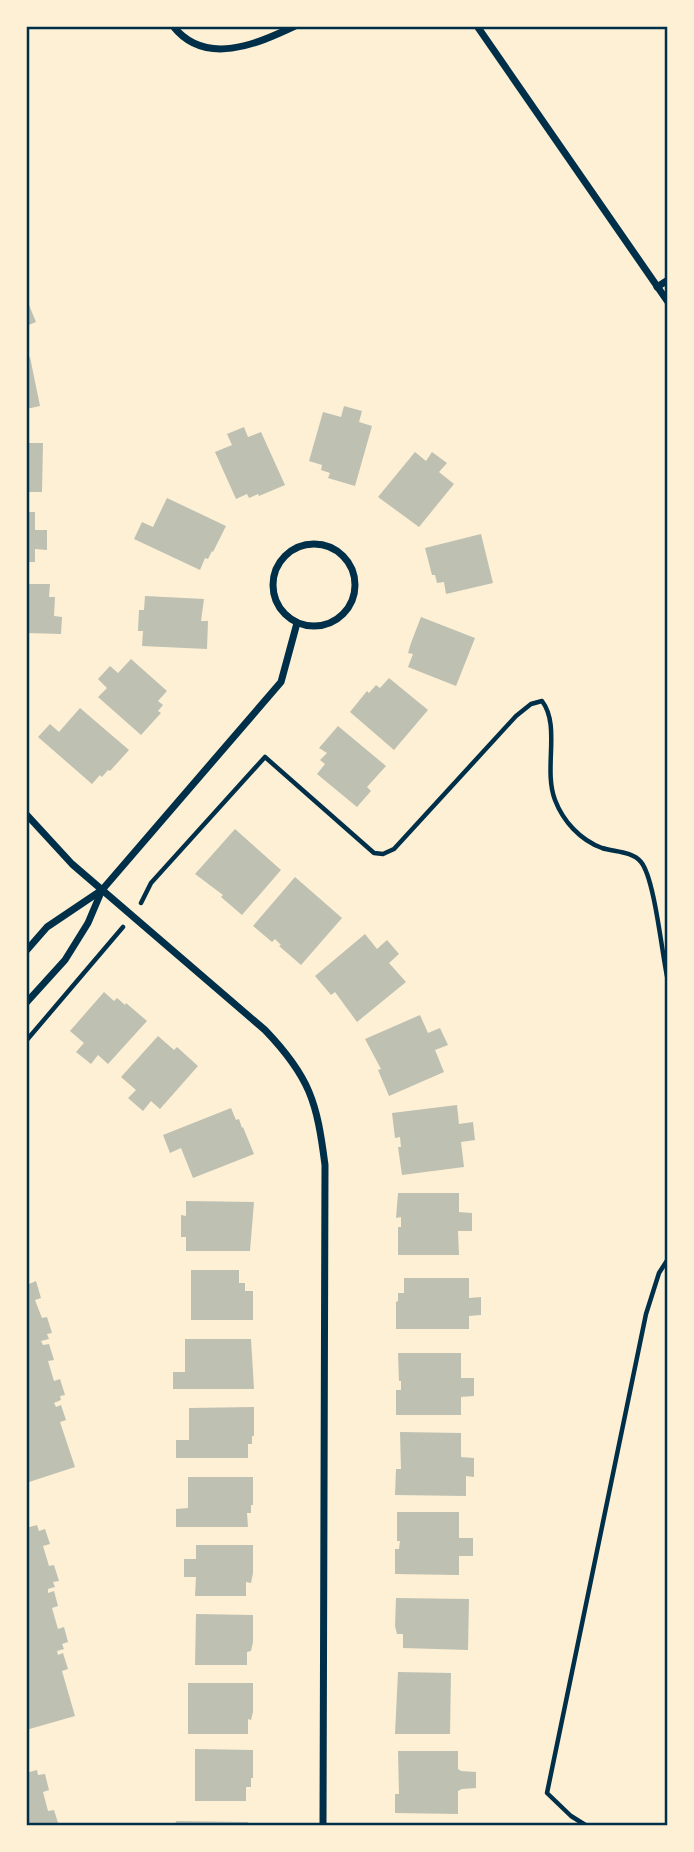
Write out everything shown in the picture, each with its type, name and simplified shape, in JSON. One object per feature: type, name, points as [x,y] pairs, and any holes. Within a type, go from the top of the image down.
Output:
[{"type":"street","points":[[173,26],[190,42],[220,49],[240,48],[295,26]]},
{"type":"street","points":[[477,26],[668,302]]},
{"type":"street","points":[[657,287],[668,280]]},
{"type":"street","points":[[303,546],[331,548],[342,555],[355,577],[352,602],[345,613],[335,621],[310,626],[298,623],[285,614],[277,603],[273,589],[275,575],[290,552],[303,546]]},
{"type":"street","points":[[26,951],[47,927],[102,890],[281,682],[298,623]]},
{"type":"street","points":[[26,814],[72,864],[265,1030],[288,1054],[305,1080],[320,1123],[326,1165],[323,1826]]},
{"type":"street","points":[[26,1003],[65,960],[88,923],[102,890]]},
{"type":"path","points":[[144,899],[151,883],[265,757],[374,853],[383,854],[394,849],[516,716],[531,704],[542,701],[550,716],[550,782],[555,801],[567,823],[580,836],[602,848],[620,851],[640,860],[648,873],[652,890],[668,981]]},
{"type":"path","points":[[26,1041],[119,932]]},
{"type":"path","points":[[587,1826],[571,1816],[547,1793],[646,1314],[659,1273],[668,1259]]},
{"type":"building","points":[[29,305],[36,322],[26,326],[26,306]]},
{"type":"building","points":[[30,357],[40,406],[26,409],[26,358]]},
{"type":"building","points":[[344,406],[362,411],[359,422],[372,426],[355,486],[328,478],[330,473],[321,470],[322,465],[309,461],[323,412],[341,417]]},
{"type":"building","points":[[244,427],[248,437],[261,432],[285,485],[259,496],[258,494],[249,498],[247,494],[236,499],[215,452],[232,445],[227,434]]},
{"type":"building","points":[[26,443],[43,443],[42,492],[26,492]]},
{"type":"building","points":[[415,452],[426,461],[432,452],[447,463],[439,472],[454,484],[419,527],[378,497]]},
{"type":"building","points":[[167,498],[226,526],[200,570],[134,539],[142,522],[153,527]]},
{"type":"building","points":[[26,512],[35,512],[35,530],[47,530],[47,550],[35,549],[35,562],[26,562]]},
{"type":"building","points":[[481,534],[493,583],[446,594],[444,582],[437,583],[435,575],[432,575],[425,548]]},
{"type":"building","points":[[26,584],[50,584],[49,597],[55,597],[54,616],[62,617],[61,634],[26,633]]},
{"type":"building","points":[[145,596],[204,599],[201,621],[208,621],[207,649],[142,646],[143,631],[138,631],[139,610],[144,610]]},
{"type":"building","points":[[421,617],[475,638],[456,686],[408,667],[413,654],[408,653]]},
{"type":"building","points":[[131,659],[167,691],[158,701],[163,705],[158,711],[161,713],[141,735],[98,697],[107,688],[98,679],[110,666],[118,673]]},
{"type":"building","points":[[389,678],[428,710],[394,750],[350,712],[367,691],[369,693],[376,685],[380,688]]},
{"type":"building","points":[[80,708],[129,750],[110,771],[102,777],[100,775],[92,784],[38,737],[50,724],[59,732]]},
{"type":"building","points":[[338,726],[386,766],[367,787],[371,791],[357,807],[317,774],[325,764],[320,760],[327,753],[319,748]]},
{"type":"building","points":[[235,829],[281,870],[242,915],[221,897],[223,895],[195,874]]},
{"type":"building","points":[[295,877],[342,918],[301,965],[279,946],[281,945],[275,939],[272,942],[253,926]]},
{"type":"building","points":[[365,934],[377,949],[387,940],[399,954],[389,963],[406,982],[357,1022],[335,992],[331,995],[315,976]]},
{"type":"building","points":[[104,992],[114,1001],[117,998],[125,1005],[126,1003],[147,1021],[108,1064],[98,1055],[91,1064],[76,1052],[84,1043],[70,1031]]},
{"type":"building","points":[[420,1015],[428,1033],[440,1028],[448,1045],[435,1050],[444,1072],[389,1096],[378,1070],[381,1069],[365,1039]]},
{"type":"building","points":[[158,1036],[174,1050],[177,1047],[198,1066],[160,1109],[151,1101],[143,1111],[128,1098],[136,1090],[121,1077]]},
{"type":"building","points":[[457,1105],[459,1124],[473,1122],[475,1140],[461,1142],[464,1167],[402,1175],[398,1147],[401,1147],[400,1137],[395,1138],[392,1113]]},
{"type":"building","points":[[231,1108],[236,1120],[239,1119],[243,1127],[254,1154],[193,1178],[181,1148],[170,1153],[163,1135]]},
{"type":"building","points":[[398,1193],[459,1193],[459,1212],[472,1213],[472,1231],[458,1231],[459,1255],[398,1255],[398,1227],[401,1227],[401,1217],[396,1218]]},
{"type":"building","points":[[186,1201],[254,1202],[250,1251],[186,1251],[186,1237],[181,1237],[181,1215],[186,1216]]},
{"type":"building","points":[[191,1270],[239,1270],[239,1283],[245,1283],[245,1291],[253,1291],[253,1320],[191,1320]]},
{"type":"building","points":[[26,1277],[29,1284],[36,1281],[41,1298],[35,1300],[42,1318],[47,1317],[52,1333],[47,1334],[49,1339],[41,1341],[43,1345],[49,1344],[54,1360],[48,1361],[54,1381],[60,1379],[65,1395],[60,1396],[61,1400],[54,1403],[56,1407],[61,1405],[66,1420],[60,1422],[75,1467],[26,1483]]},
{"type":"building","points":[[404,1278],[469,1278],[469,1298],[481,1297],[481,1315],[469,1316],[469,1329],[396,1329],[396,1302],[398,1293],[404,1293]]},
{"type":"building","points":[[185,1339],[251,1339],[254,1389],[173,1389],[173,1372],[185,1372]]},
{"type":"building","points":[[398,1353],[461,1353],[461,1378],[474,1378],[474,1396],[461,1397],[461,1415],[396,1415],[396,1390],[401,1390]]},
{"type":"building","points":[[254,1407],[254,1436],[252,1444],[248,1444],[248,1458],[176,1458],[176,1440],[189,1440],[189,1408]]},
{"type":"building","points":[[400,1432],[461,1433],[461,1457],[474,1458],[474,1477],[466,1476],[466,1496],[395,1495],[396,1469],[401,1469]]},
{"type":"building","points":[[188,1477],[253,1477],[253,1505],[251,1513],[247,1513],[248,1527],[176,1527],[176,1509],[188,1508]]},
{"type":"building","points":[[397,1512],[459,1512],[459,1538],[473,1538],[473,1556],[459,1556],[459,1575],[395,1574],[395,1549],[399,1549],[400,1541],[397,1541]]},
{"type":"building","points":[[37,1525],[39,1531],[45,1529],[50,1544],[43,1546],[49,1566],[54,1565],[59,1581],[53,1582],[55,1587],[48,1589],[48,1593],[54,1591],[58,1606],[52,1608],[58,1629],[64,1627],[68,1642],[62,1644],[64,1649],[57,1651],[58,1655],[63,1653],[68,1669],[62,1671],[75,1716],[26,1730],[26,1528]]},
{"type":"building","points":[[196,1545],[253,1545],[253,1573],[251,1583],[246,1582],[246,1596],[195,1596],[196,1577],[184,1577],[184,1559],[196,1559]]},
{"type":"building","points":[[396,1598],[469,1599],[468,1650],[403,1648],[403,1634],[397,1634],[395,1626]]},
{"type":"building","points":[[196,1614],[253,1615],[253,1642],[251,1651],[247,1652],[247,1665],[195,1665]]},
{"type":"building","points":[[398,1672],[451,1673],[450,1734],[395,1734]]},
{"type":"building","points":[[188,1683],[253,1683],[253,1712],[251,1720],[248,1719],[248,1734],[188,1734]]},
{"type":"building","points":[[195,1749],[253,1750],[253,1778],[251,1787],[246,1787],[246,1801],[195,1801]]},
{"type":"building","points":[[398,1751],[458,1751],[458,1769],[476,1772],[476,1788],[458,1791],[458,1814],[395,1813],[395,1794],[399,1794]]},
{"type":"building","points":[[37,1770],[38,1775],[45,1774],[49,1790],[43,1792],[48,1811],[54,1810],[59,1826],[26,1826],[26,1773]]},
{"type":"building","points":[[176,1821],[248,1822],[248,1826],[175,1826]]}]
